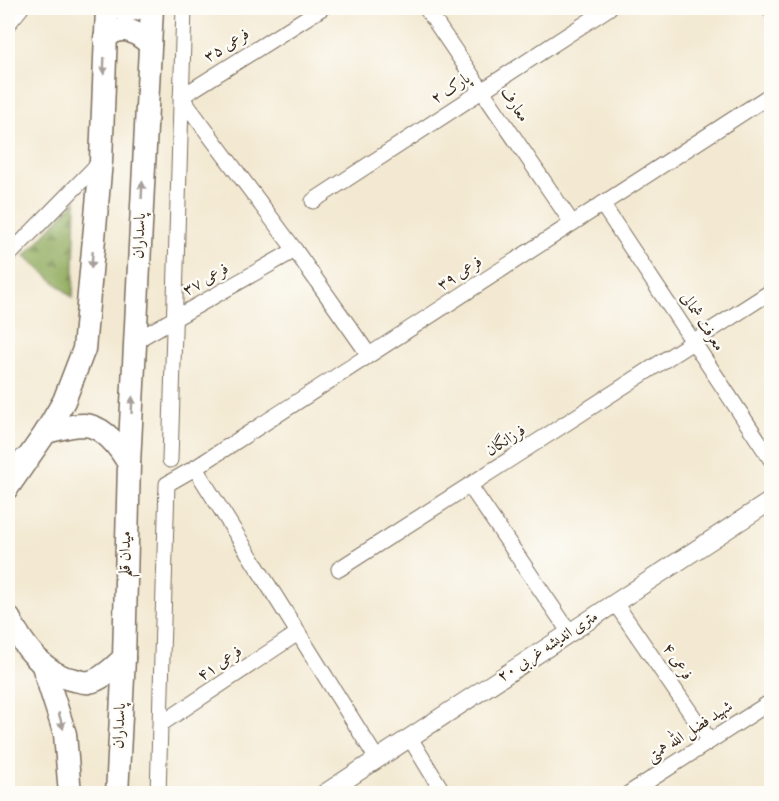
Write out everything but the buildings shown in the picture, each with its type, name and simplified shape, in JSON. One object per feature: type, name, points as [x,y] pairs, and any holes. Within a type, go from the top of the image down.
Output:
[{"type":"highway","points":[[8,475],[27,459]]},
{"type":"main road","points":[[8,487],[46,432],[64,401],[84,349],[101,161],[106,8]]},
{"type":"main road","points":[[119,8],[124,11],[138,8]]},
{"type":"main road","name":"پاسداران","points":[[129,464],[152,8]]},
{"type":"main road","points":[[105,38],[111,33],[128,30],[140,35],[150,44]]},
{"type":"main road","points":[[46,432],[86,425],[102,432],[120,448],[129,464]]},
{"type":"main road","name":"میدان قلم","points":[[124,658],[129,464]]},
{"type":"main road","points":[[11,626],[44,666],[68,679],[88,682],[107,674],[124,658]]},
{"type":"main road","name":"پاسداران","points":[[117,794],[124,658]]},
{"type":"main road","points":[[44,666],[65,734],[69,794]]},
{"type":"street","points":[[8,24],[21,8]]},
{"type":"street","points":[[170,460],[184,8]]},
{"type":"street","name":"فرعی ۳۵","points":[[181,97],[322,8]]},
{"type":"street","name":"معارف","points":[[426,8],[572,223]]},
{"type":"street","name":"پارک ۲","points":[[313,201],[609,8]]},
{"type":"street","name":"فرعی ۳۹","points":[[161,724],[167,484],[771,94]]},
{"type":"street","points":[[181,97],[295,249],[369,355]]},
{"type":"street","points":[[8,256],[13,239],[101,161]]},
{"type":"street","name":"معرفت شمالی","points":[[602,204],[771,460]]},
{"type":"street","name":"فرعی ۳۷","points":[[135,341],[295,249]]},
{"type":"street","name":"فرزانگان","points":[[339,569],[771,291]]},
{"type":"street","points":[[195,468],[376,759]]},
{"type":"street","points":[[470,486],[570,633]]},
{"type":"street","name":"۲۰ متری اندیشه غربی","points":[[324,794],[771,500]]},
{"type":"street","name":"فرعی ۴","points":[[615,603],[710,741]]},
{"type":"street","name":"فرعی ۴۱","points":[[161,724],[298,633]]},
{"type":"street","name":"شهید فضل الله همتی","points":[[632,793],[771,701]]},
{"type":"street","points":[[158,794],[161,724]]},
{"type":"street","points":[[410,738],[444,794]]},
{"type":"green space","points":[[76,200],[73,298],[25,256]]}]
